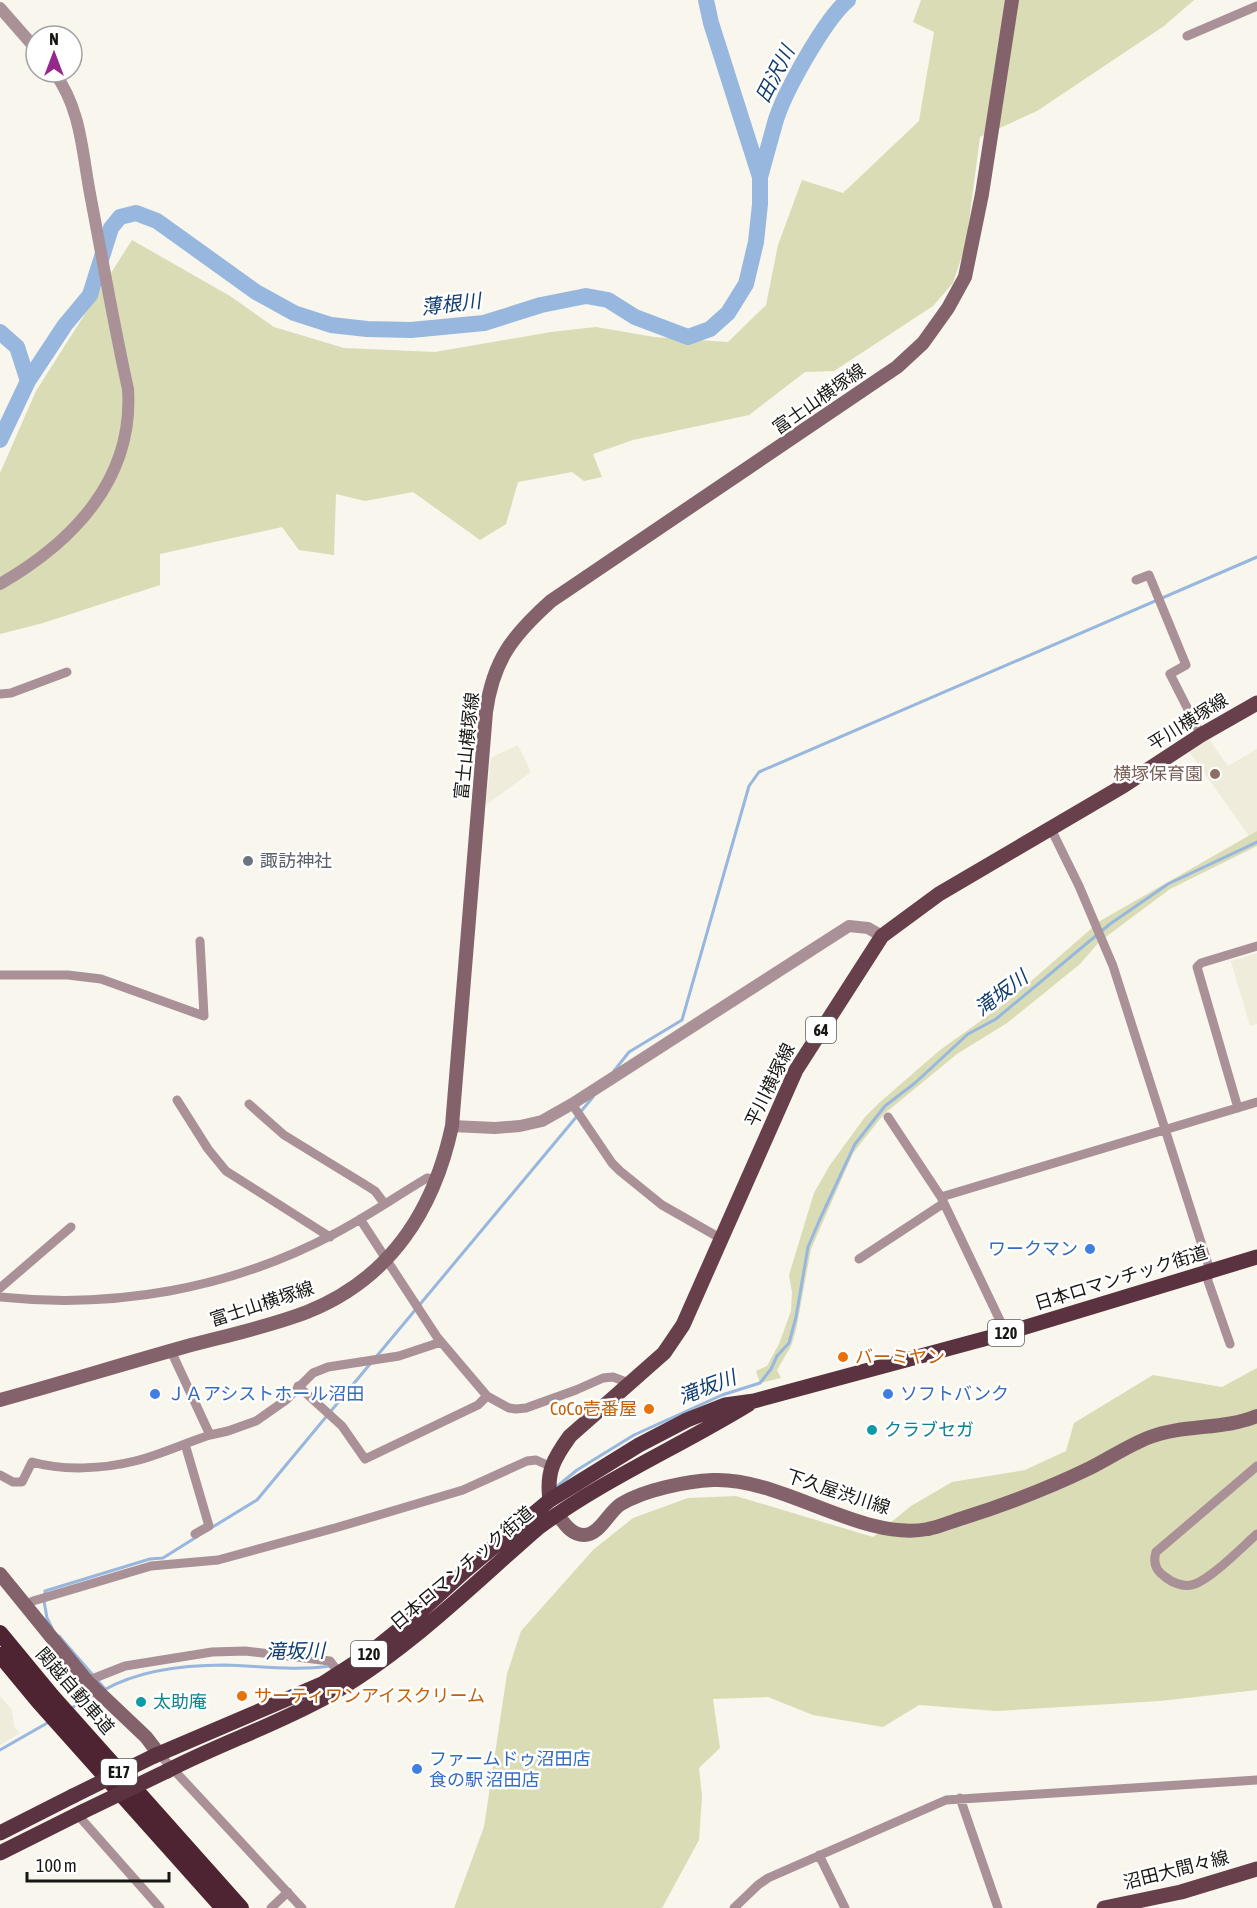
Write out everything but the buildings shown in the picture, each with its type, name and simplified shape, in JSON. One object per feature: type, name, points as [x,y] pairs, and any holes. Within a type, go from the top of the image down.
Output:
[{"type":"highway","name":"日本ロマンチック街道","points":[[0,1833],[157,1755],[322,1684],[367,1655],[418,1614],[465,1570],[550,1500],[639,1445],[687,1420],[726,1405],[754,1401],[1006,1333],[1257,1257]]},
{"type":"highway","name":"日本ロマンチック街道","points":[[0,1854],[170,1769],[297,1712],[329,1695],[376,1666],[429,1624],[557,1514],[647,1460],[698,1434],[754,1401]]},
{"type":"highway","points":[[550,1500],[557,1514]]},
{"type":"highway","name":"関越自動車道","points":[[0,1633],[52,1696],[241,1908]]},
{"type":"highway","name":"関越自動車道","points":[[0,1655],[38,1701],[223,1908]]},
{"type":"highway","points":[[0,1662],[38,1701]]},
{"type":"main road","name":"富士山横塚線","points":[[0,1400],[308,1311],[360,1283],[386,1259],[417,1220],[438,1179],[452,1126],[486,712],[491,687],[506,649],[515,636],[551,601],[878,381],[923,343],[948,308],[965,277],[980,205],[1011,2]]},
{"type":"main road","name":"平川横塚線","points":[[550,1500],[548,1484],[552,1467],[559,1451],[570,1436],[664,1353],[683,1325],[796,1070],[882,936],[939,894],[1124,786],[1201,735],[1257,703]]},
{"type":"main road","name":"下久屋渋川線","points":[[557,1514],[569,1530],[582,1535],[590,1534],[618,1505],[629,1499],[694,1482],[729,1480],[772,1491],[882,1527],[912,1531],[930,1529],[1047,1488],[1151,1437],[1257,1416]]},
{"type":"main road","points":[[0,1574],[94,1688],[146,1737],[157,1755]]},
{"type":"main road","name":"沼田大間々線","points":[[1104,1908],[1181,1892],[1257,1869]]},
{"type":"street","points":[[1187,36],[1257,6]]},
{"type":"street","points":[[0,8],[24,36]]},
{"type":"street","points":[[0,584],[69,535],[96,502],[118,458],[126,435],[129,399],[88,188],[84,147],[76,117],[61,84]]},
{"type":"street","points":[[1136,579],[1149,575],[1186,665],[1170,674],[1201,735]]},
{"type":"street","points":[[0,695],[67,672]]},
{"type":"street","points":[[1052,829],[1113,966],[1208,1263],[1208,1281],[1230,1344]]},
{"type":"street","points":[[452,1126],[495,1128],[542,1121],[573,1104],[849,926],[868,928],[882,936]]},
{"type":"street","points":[[0,975],[68,975],[101,979],[204,1016],[200,941]]},
{"type":"street","points":[[1238,1108],[1197,967],[1201,963],[1257,946]]},
{"type":"street","points":[[177,1100],[208,1149],[226,1171],[330,1237]]},
{"type":"street","points":[[859,1259],[942,1200],[1257,1102]]},
{"type":"street","points":[[249,1104],[284,1135],[370,1188],[384,1203]]},
{"type":"street","points":[[573,1104],[612,1163],[620,1171],[662,1205],[720,1238]]},
{"type":"street","points":[[888,1117],[942,1200],[1006,1333]]},
{"type":"street","points":[[0,1297],[76,1301],[151,1295],[208,1283],[246,1272],[330,1237],[427,1178],[438,1179]]},
{"type":"street","points":[[360,1219],[441,1342],[487,1396],[509,1408],[516,1409],[526,1408],[603,1378],[613,1377],[629,1383]]},
{"type":"street","points":[[0,1288],[71,1227]]},
{"type":"street","points":[[0,1475],[13,1482],[22,1482],[32,1462],[48,1467],[115,1465],[136,1461],[256,1421],[286,1400],[313,1373],[328,1367],[399,1356],[441,1342]]},
{"type":"street","points":[[171,1351],[210,1435]]},
{"type":"street","points":[[298,1386],[342,1426],[365,1459],[478,1405],[487,1396]]},
{"type":"street","points":[[185,1444],[209,1526],[195,1534]]},
{"type":"street","points":[[25,1605],[151,1566],[218,1560],[335,1528],[463,1490],[527,1461],[536,1460],[552,1467]]},
{"type":"street","points":[[1257,1466],[1156,1552],[1155,1566],[1159,1572],[1174,1582],[1186,1586],[1195,1584],[1208,1576],[1257,1534]]},
{"type":"street","points":[[94,1688],[125,1666],[212,1652],[245,1651],[330,1661],[339,1673]]},
{"type":"street","points":[[157,1755],[286,1894],[302,1908]]},
{"type":"street","points":[[734,1908],[758,1884],[768,1878],[938,1802],[960,1798],[1257,1780]]},
{"type":"street","points":[[960,1798],[998,1908]]},
{"type":"street","points":[[79,1813],[160,1908]]},
{"type":"street","points":[[819,1855],[845,1908]]},
{"type":"street","points":[[271,1908],[286,1894]]},
{"type":"shaded area","points":[[1208,738],[1228,766],[1257,749],[1257,831],[1249,836],[1188,750]]},
{"type":"shaded area","points":[[518,745],[531,772],[486,805],[491,758]]},
{"type":"shaded area","points":[[1257,953],[1257,1024],[1250,1026],[1231,961]]},
{"type":"shaded area","points":[[0,1696],[12,1710],[14,1726],[20,1733],[0,1745]]},
{"type":"green space","points":[[921,0],[1194,0],[1164,26],[1037,111],[980,137],[966,244],[953,283],[933,306],[834,371],[805,372],[749,415],[633,440],[593,454],[602,477],[584,481],[572,472],[518,482],[506,524],[480,540],[413,492],[365,501],[336,494],[334,555],[299,550],[282,527],[160,554],[160,585],[43,623],[0,634],[0,473],[36,391],[132,240],[230,296],[274,327],[344,348],[435,352],[551,332],[596,327],[654,337],[728,342],[766,305],[778,245],[802,180],[843,193],[919,121],[934,32],[913,22]]},
{"type":"green space","points":[[1257,831],[1257,846],[1170,889],[1099,942],[1080,964],[1007,1023],[957,1054],[884,1114],[853,1153],[811,1249],[796,1330],[791,1346],[777,1370],[781,1378],[760,1383],[756,1371],[767,1366],[779,1344],[791,1311],[792,1292],[789,1275],[814,1193],[830,1165],[865,1117],[940,1050],[1007,1002],[1100,921]]},
{"type":"green space","points":[[1257,1368],[1257,1690],[1160,1701],[997,1711],[919,1705],[883,1727],[813,1715],[768,1697],[713,1699],[720,1748],[699,1768],[702,1796],[699,1840],[662,1908],[454,1908],[484,1827],[507,1674],[521,1631],[593,1550],[633,1518],[688,1498],[736,1496],[873,1537],[911,1506],[952,1482],[1025,1470],[1066,1451],[1074,1423],[1153,1375],[1222,1387]]},
{"type":"waterway","name":"薄根川","points":[[0,440],[28,381],[65,325],[90,295],[111,228],[120,217],[136,213],[157,221],[256,292],[294,313],[331,325],[411,330],[484,323],[541,305],[586,296],[608,300],[635,317],[688,337],[710,329],[728,313],[746,284],[756,242],[760,177],[711,23],[706,0]]},
{"type":"waterway","name":"田沢川","points":[[760,177],[779,110],[817,40],[848,0]]},
{"type":"waterway","points":[[0,332],[17,347],[28,381]]},
{"type":"waterway","points":[[614,1071],[629,1052],[682,1020],[749,786],[759,772],[1257,557]]},
{"type":"waterway","name":"滝坂川","points":[[555,1488],[577,1470],[634,1435],[722,1395],[760,1383],[771,1369],[777,1356],[789,1343],[796,1317],[808,1247],[820,1219],[855,1144],[885,1106],[915,1083],[968,1034],[996,1019],[1110,924],[1168,884],[1257,842]]},
{"type":"waterway","points":[[376,1357],[593,1097]]},
{"type":"waterway","points":[[211,1528],[257,1500],[370,1364]]},
{"type":"waterway","points":[[45,1594],[45,1591],[150,1559],[163,1558],[198,1536]]},
{"type":"waterway","points":[[44,1601],[47,1618],[52,1628]]},
{"type":"waterway","points":[[59,1636],[105,1689]]},
{"type":"waterway","name":"滝坂川","points":[[104,1690],[147,1673],[194,1666],[291,1668],[330,1666]]},
{"type":"waterway","name":"滝坂川","points":[[70,1709],[95,1694]]},
{"type":"waterway","name":"滝坂川","points":[[0,1750],[49,1722]]},
{"type":"place","name":"横塚保育園","points":[[1215,774]]},
{"type":"place","name":"諏訪神社","points":[[248,861]]},
{"type":"place","name":"ワークマン","points":[[1090,1249]]},
{"type":"place","name":"バーミヤン","points":[[843,1357]]},
{"type":"place","name":"ＪＡアシストホール沼田","points":[[155,1394]]},
{"type":"place","name":"ソフトバンク","points":[[888,1394]]},
{"type":"place","name":"CoCo壱番屋","points":[[649,1409]]},
{"type":"place","name":"クラブセガ","points":[[872,1430]]},
{"type":"place","name":"サーティワンアイスクリーム","points":[[242,1696]]},
{"type":"place","name":"太助庵","points":[[141,1702]]},
{"type":"place","name":"ファームドゥ沼田店 食の駅 沼田店","points":[[417,1769]]}]
